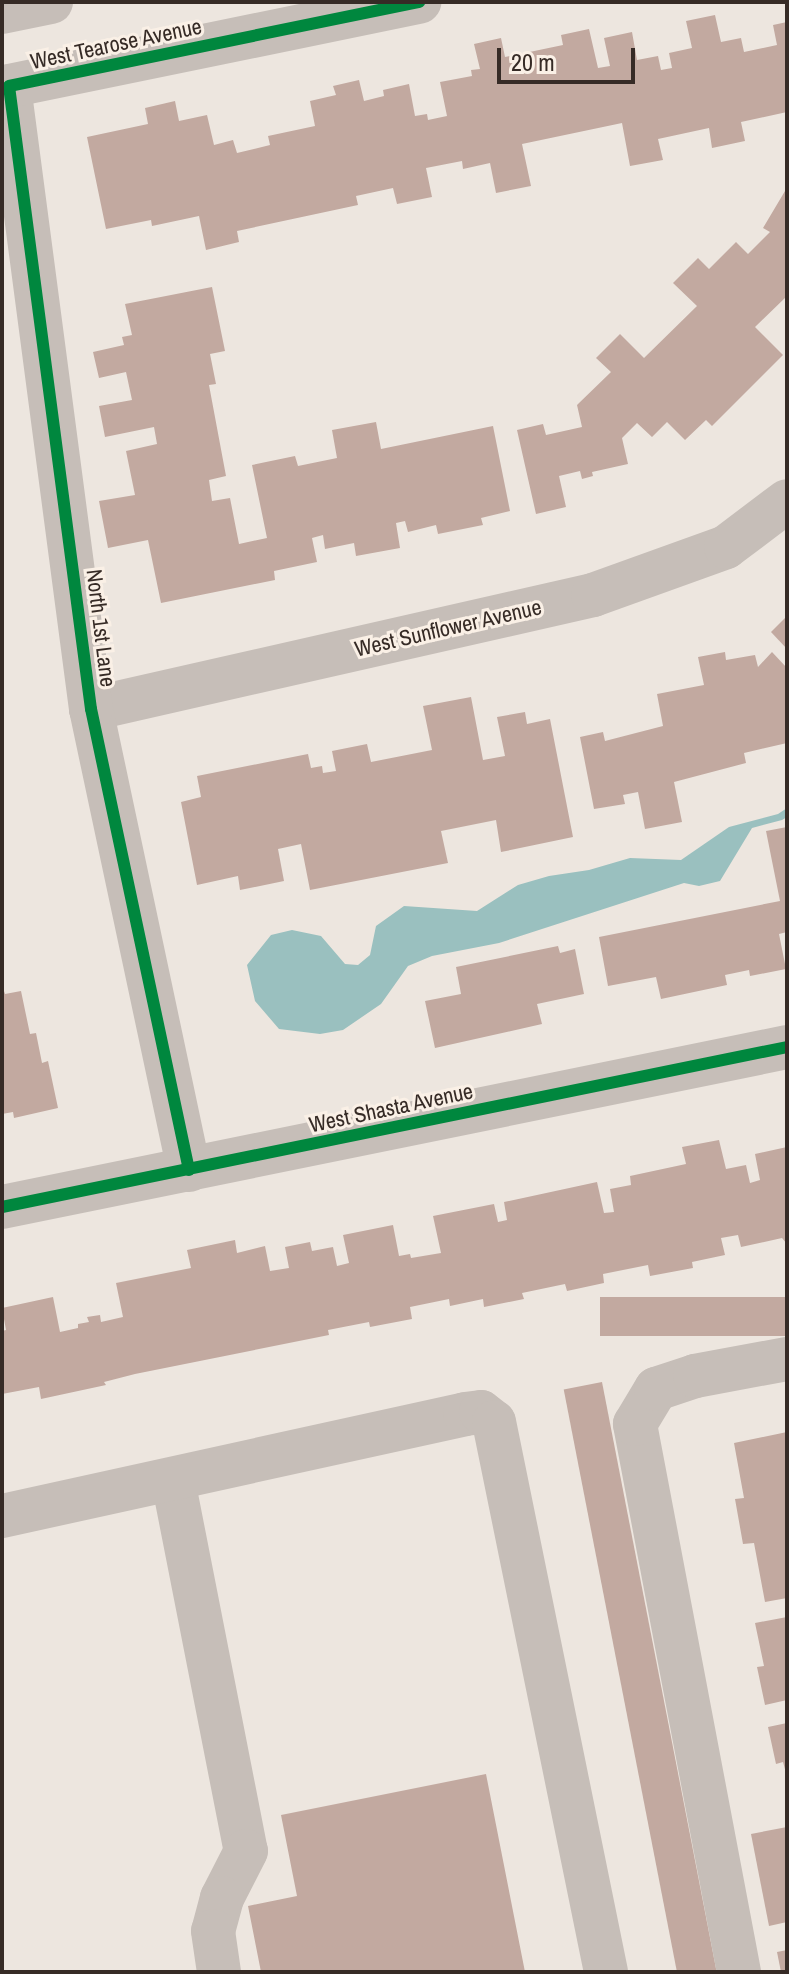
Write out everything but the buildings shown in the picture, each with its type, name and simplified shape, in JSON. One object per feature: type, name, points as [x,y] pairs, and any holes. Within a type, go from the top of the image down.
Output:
[{"type":"street","points":[[2,12],[51,2]]},
{"type":"street","name":"West Tearose Avenue","points":[[9,86],[419,2]]},
{"type":"street","name":"North 1st Lane","points":[[9,86],[91,709],[189,1170]]},
{"type":"street","name":"West Sunflower Avenue","points":[[91,709],[593,595],[726,547],[787,501]]},
{"type":"street","name":"West Shasta Avenue","points":[[2,1207],[787,1047]]},
{"type":"street","points":[[739,1972],[635,1424],[656,1389],[695,1376],[787,1359]]},
{"type":"street","points":[[2,1516],[481,1412],[494,1422],[606,1972]]},
{"type":"street","points":[[173,1480],[246,1851],[222,1898],[213,1931],[216,1971]]},
{"type":"water","points":[[787,808],[787,817],[782,820],[752,828],[720,881],[699,886],[684,883],[499,943],[432,956],[408,966],[381,1004],[343,1030],[320,1034],[279,1029],[255,1001],[247,965],[271,935],[292,930],[321,936],[345,964],[358,965],[370,955],[376,926],[404,906],[477,911],[518,885],[549,876],[589,870],[630,858],[681,860],[729,827],[778,814]]},
{"type":"cycle path","points":[[189,1170],[91,709],[9,86],[419,2]]},
{"type":"cycle path","points":[[2,1207],[787,1047]]}]
